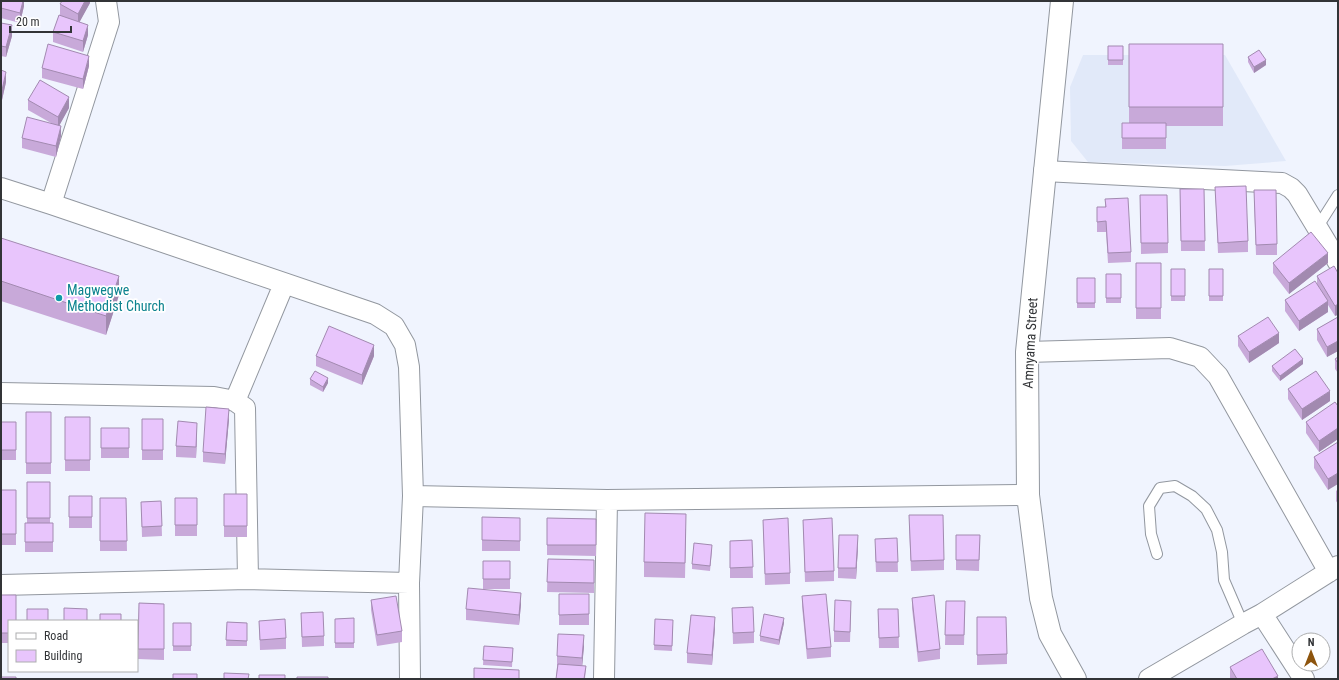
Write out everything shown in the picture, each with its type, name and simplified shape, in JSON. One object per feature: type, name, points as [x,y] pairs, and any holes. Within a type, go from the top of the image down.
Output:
[{"type":"street","points":[[51,204],[109,22],[106,1]]},
{"type":"street","name":"Amnyama Street","points":[[1062,1],[1044,171],[1028,352],[1028,495],[1041,598],[1050,634],[1075,679]]},
{"type":"street","points":[[1044,171],[1282,183],[1291,188],[1297,194],[1338,262]]},
{"type":"street","points":[[1,188],[375,314],[394,326],[404,345],[409,367],[413,496],[409,582],[410,679]]},
{"type":"street","points":[[235,401],[284,284]]},
{"type":"street","points":[[1028,352],[1170,348],[1200,357],[1218,376],[1334,569],[1262,614],[1149,679]]},
{"type":"street","points":[[1,393],[214,397],[235,401],[245,408],[248,579]]},
{"type":"street","points":[[413,496],[607,500],[1028,495]]},
{"type":"street","points":[[604,679],[607,500]]},
{"type":"street","points":[[1,585],[248,579],[409,582]]},
{"type":"street","points":[[1262,614],[1304,679]]},
{"type":"lane","points":[[1317,228],[1338,195]]},
{"type":"lane","points":[[1157,554],[1151,534],[1149,506],[1160,488],[1175,486],[1192,496],[1206,509],[1214,525],[1222,552],[1224,580],[1243,624]]},
{"type":"shaded area","points":[[1083,55],[1225,55],[1286,161],[1225,166],[1088,162],[1071,141],[1070,87]]},
{"type":"building","points":[[1,1],[23,1],[20,13],[1,8]]},
{"type":"building","points":[[62,1],[85,1],[78,14],[60,4]]},
{"type":"building","points":[[59,15],[88,25],[83,41],[53,32]]},
{"type":"building","points":[[1,23],[12,25],[6,47],[1,46]]},
{"type":"building","points":[[48,44],[89,56],[83,79],[42,68]]},
{"type":"building","points":[[1129,44],[1223,44],[1223,107],[1129,107]]},
{"type":"building","points":[[1108,46],[1123,46],[1123,60],[1108,60]]},
{"type":"building","points":[[1259,50],[1266,60],[1254,67],[1248,57]]},
{"type":"building","points":[[1,70],[6,72],[2,90],[1,89]]},
{"type":"building","points":[[40,80],[69,97],[58,117],[28,100]]},
{"type":"building","points":[[27,117],[61,126],[56,146],[22,138]]},
{"type":"building","points":[[1122,123],[1166,123],[1166,138],[1122,138]]},
{"type":"building","points":[[1246,186],[1248,241],[1218,243],[1215,187]]},
{"type":"building","points":[[1180,189],[1204,189],[1205,241],[1181,241]]},
{"type":"building","points":[[1254,190],[1276,190],[1277,244],[1256,245]]},
{"type":"building","points":[[1140,195],[1167,195],[1168,243],[1141,243]]},
{"type":"building","points":[[1128,198],[1131,252],[1108,253],[1106,221],[1097,222],[1097,207],[1106,207],[1105,199]]},
{"type":"building","points":[[1311,232],[1328,253],[1289,283],[1273,263]]},
{"type":"building","points":[[1,238],[119,276],[106,316],[1,281]]},
{"type":"building","points":[[1136,263],[1161,263],[1161,308],[1136,308]]},
{"type":"building","points":[[1334,266],[1338,273],[1338,304],[1335,306],[1317,276]]},
{"type":"building","points":[[1171,269],[1185,269],[1185,296],[1171,296]]},
{"type":"building","points":[[1209,269],[1223,269],[1223,296],[1209,296]]},
{"type":"building","points":[[1106,274],[1121,274],[1121,298],[1106,298]]},
{"type":"building","points":[[1077,278],[1095,278],[1095,303],[1077,303]]},
{"type":"building","points":[[1315,281],[1328,301],[1299,321],[1285,300]]},
{"type":"building","points":[[1268,317],[1279,333],[1249,352],[1238,336]]},
{"type":"building","points":[[1338,317],[1338,341],[1327,347],[1317,329]]},
{"type":"building","points":[[329,326],[374,345],[362,375],[316,356]]},
{"type":"building","points":[[1295,349],[1303,359],[1280,376],[1272,366]]},
{"type":"building","points":[[315,371],[328,378],[323,387],[310,379]]},
{"type":"building","points":[[1316,371],[1330,391],[1302,409],[1288,389]]},
{"type":"building","points":[[1335,402],[1338,406],[1338,428],[1319,441],[1306,422]]},
{"type":"building","points":[[206,407],[229,409],[225,454],[203,452]]},
{"type":"building","points":[[26,412],[51,412],[51,463],[26,463]]},
{"type":"building","points":[[65,417],[90,417],[90,460],[65,460]]},
{"type":"building","points":[[142,419],[163,419],[163,450],[142,450]]},
{"type":"building","points":[[178,421],[197,423],[196,447],[176,446]]},
{"type":"building","points":[[1,422],[16,422],[16,450],[1,450]]},
{"type":"building","points":[[101,428],[129,428],[129,448],[101,448]]},
{"type":"building","points":[[1338,442],[1338,473],[1328,479],[1314,457]]},
{"type":"building","points":[[27,482],[50,482],[50,518],[27,518]]},
{"type":"building","points":[[1,490],[16,490],[16,534],[1,534]]},
{"type":"building","points":[[224,494],[247,494],[247,526],[224,526]]},
{"type":"building","points":[[69,496],[92,496],[92,517],[69,517]]},
{"type":"building","points":[[100,498],[126,498],[127,541],[100,541]]},
{"type":"building","points":[[175,498],[197,498],[197,525],[175,525]]},
{"type":"building","points":[[161,501],[162,526],[142,527],[141,502]]},
{"type":"building","points":[[645,513],[686,514],[685,563],[644,562]]},
{"type":"building","points":[[909,515],[943,515],[944,560],[911,561]]},
{"type":"building","points":[[482,517],[520,518],[520,541],[482,540]]},
{"type":"building","points":[[547,518],[596,519],[596,545],[547,545]]},
{"type":"building","points":[[788,518],[790,573],[765,574],[763,520]]},
{"type":"building","points":[[832,518],[834,571],[805,572],[803,520]]},
{"type":"building","points":[[25,523],[53,523],[53,542],[25,542]]},
{"type":"building","points":[[839,535],[858,535],[856,568],[838,568]]},
{"type":"building","points":[[956,535],[980,535],[979,560],[956,560]]},
{"type":"building","points":[[897,538],[898,562],[876,562],[875,539]]},
{"type":"building","points":[[752,540],[753,567],[730,568],[730,541]]},
{"type":"building","points":[[694,543],[712,545],[710,566],[692,564]]},
{"type":"building","points":[[548,559],[594,560],[594,583],[547,582]]},
{"type":"building","points":[[483,561],[510,561],[510,579],[483,579]]},
{"type":"building","points":[[468,588],[521,593],[519,615],[466,609]]},
{"type":"building","points":[[559,594],[589,594],[589,614],[559,615]]},
{"type":"building","points":[[826,594],[831,647],[807,649],[802,596]]},
{"type":"building","points":[[1,595],[16,595],[16,620],[8,620],[8,633],[1,633]]},
{"type":"building","points":[[934,595],[940,649],[918,652],[912,598]]},
{"type":"building","points":[[396,596],[402,631],[377,635],[371,600]]},
{"type":"building","points":[[835,600],[851,601],[850,632],[834,631]]},
{"type":"building","points":[[946,601],[965,601],[964,635],[945,635]]},
{"type":"building","points":[[139,603],[164,604],[164,649],[138,649]]},
{"type":"building","points":[[753,607],[754,632],[733,633],[732,608]]},
{"type":"building","points":[[64,608],[87,609],[87,620],[64,620]]},
{"type":"building","points":[[27,609],[48,609],[48,620],[27,620]]},
{"type":"building","points":[[878,609],[898,609],[899,637],[879,638]]},
{"type":"building","points":[[323,612],[324,636],[302,637],[301,613]]},
{"type":"building","points":[[100,614],[121,614],[121,620],[100,620]]},
{"type":"building","points":[[764,614],[784,618],[779,640],[760,636]]},
{"type":"building","points":[[691,615],[715,617],[712,655],[687,653]]},
{"type":"building","points":[[977,617],[1006,617],[1007,654],[977,655]]},
{"type":"building","points":[[354,618],[354,643],[335,643],[335,619]]},
{"type":"building","points":[[285,619],[286,638],[260,640],[259,621]]},
{"type":"building","points":[[655,619],[673,620],[672,646],[654,645]]},
{"type":"building","points":[[227,622],[247,623],[247,641],[226,640]]},
{"type":"building","points":[[173,623],[191,623],[191,646],[173,646]]},
{"type":"building","points":[[558,634],[584,635],[582,658],[557,656]]},
{"type":"building","points":[[484,646],[513,648],[512,662],[483,660]]},
{"type":"building","points":[[1262,649],[1278,676],[1272,679],[1237,679],[1230,667]]},
{"type":"building","points":[[558,664],[586,666],[584,679],[556,679]]},
{"type":"building","points":[[474,668],[519,670],[519,679],[474,679]]},
{"type":"building","points":[[224,673],[249,674],[248,679],[224,679]]},
{"type":"building","points":[[173,674],[197,674],[197,679],[173,679]]},
{"type":"building","points":[[259,675],[285,675],[285,679],[259,679]]},
{"type":"building","points":[[1,677],[16,677],[16,679],[1,679]]},
{"type":"building","points":[[297,677],[328,677],[328,679],[297,679]]},
{"type":"place","name":"Magwegwe Methodist Church","points":[[59,298]]}]
